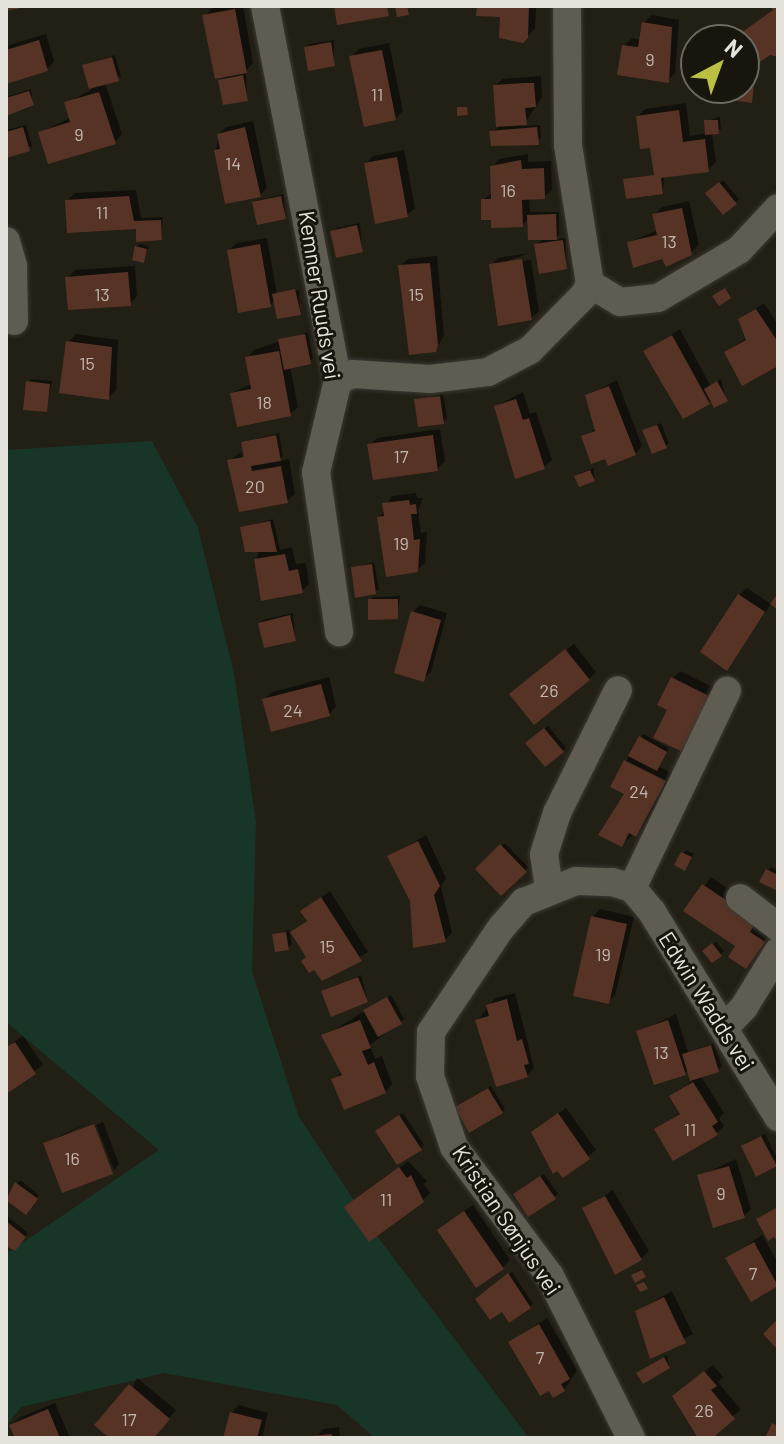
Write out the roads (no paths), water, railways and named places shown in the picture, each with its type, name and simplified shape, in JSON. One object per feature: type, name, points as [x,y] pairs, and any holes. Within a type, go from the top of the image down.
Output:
[{"type":"street","name":"Kemner Ruuds vei","points":[[265,6],[338,380],[316,472],[339,632]]},
{"type":"street","points":[[338,380],[353,374],[430,379],[488,372],[512,362],[553,332],[590,284],[568,145],[567,6]]},
{"type":"street","points":[[590,284],[620,302],[658,298],[739,250],[778,208]]},
{"type":"street","points":[[6,241],[13,266],[14,321]]},
{"type":"street","points":[[549,889],[544,854],[557,813],[618,690]]},
{"type":"street","points":[[632,888],[727,691]]},
{"type":"street","name":"Kristian Sønjus vei","points":[[631,1438],[550,1276],[454,1147],[430,1076],[431,1032],[501,928],[524,902],[549,889],[594,879],[632,888]]},
{"type":"street","name":"Edwin Wadds vei","points":[[632,888],[652,912],[724,1028],[769,1082],[778,1117]]},
{"type":"street","points":[[740,898],[778,927]]},
{"type":"street","points":[[724,1028],[744,1007],[778,952]]}]
